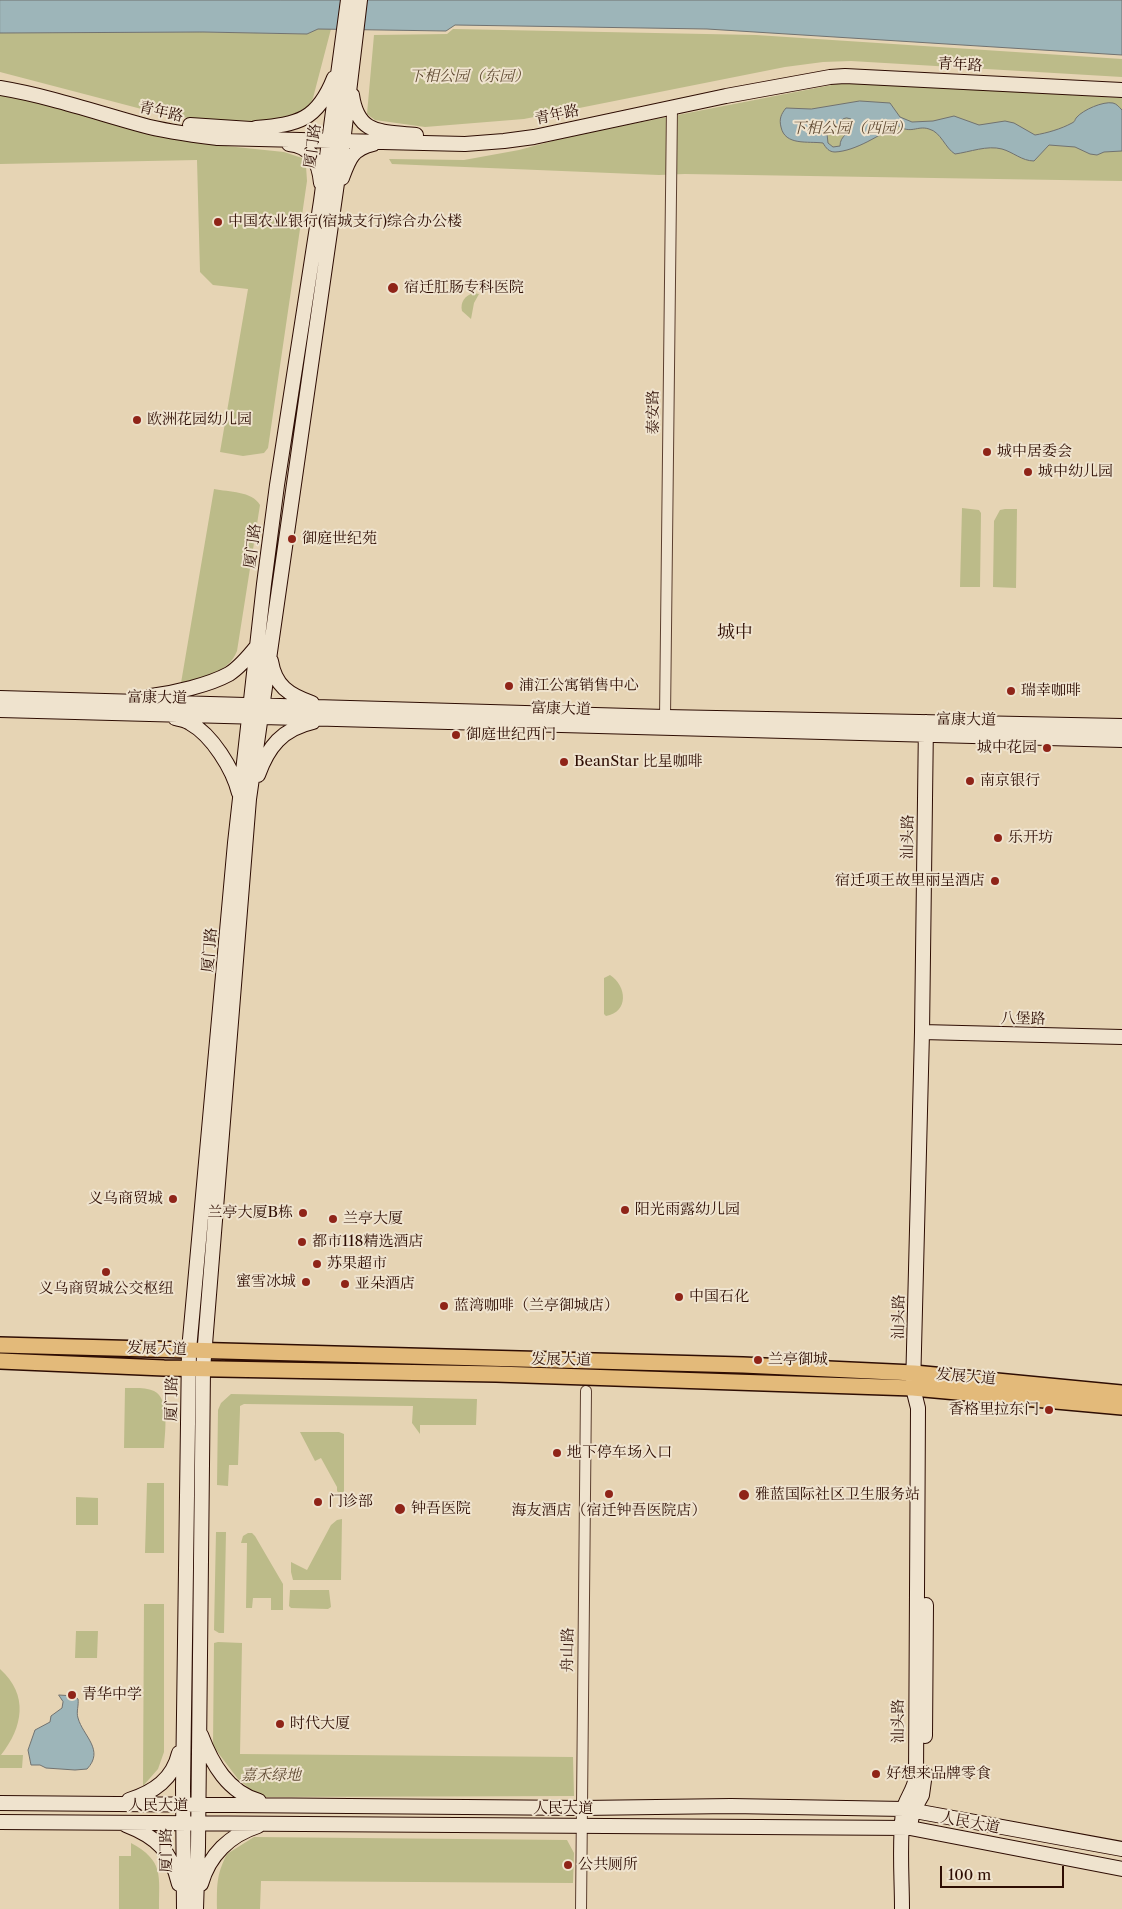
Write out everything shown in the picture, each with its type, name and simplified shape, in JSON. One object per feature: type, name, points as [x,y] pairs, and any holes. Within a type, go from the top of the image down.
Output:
[{"type":"main road","name":"发展大道","points":[[0,1345],[743,1365],[918,1381],[1122,1393]]},
{"type":"main road","name":"发展大道","points":[[0,1361],[195,1369],[918,1381],[1122,1407]]},
{"type":"street","name":"厦门路","points":[[190,1906],[183,1804],[195,1369],[235,843],[245,800],[263,648],[277,485],[337,137],[346,54],[348,0]]},
{"type":"street","name":"厦门路","points":[[337,137],[350,79],[346,54],[360,0]]},
{"type":"street","points":[[239,134],[288,125],[306,117],[315,110],[325,97],[346,54]]},
{"type":"street","name":"青年路","points":[[423,140],[505,134],[685,96],[824,72],[848,70],[1122,85]]},
{"type":"street","name":"青年路","points":[[0,88],[95,111],[143,126],[186,134],[423,140],[466,144],[534,136],[810,80],[845,76],[1122,90]]},
{"type":"street","name":"青年路","points":[[0,79],[57,91],[145,117],[239,134]]},
{"type":"street","points":[[350,79],[356,112],[366,127],[423,140]]},
{"type":"street","name":"泰安路","points":[[665,717],[672,107]]},
{"type":"street","points":[[239,134],[295,144],[306,148],[314,158],[327,201]]},
{"type":"street","points":[[327,201],[348,163],[360,148],[385,143],[423,140]]},
{"type":"street","points":[[121,707],[213,681],[229,674],[263,648],[272,672],[287,692],[331,713]]},
{"type":"street","name":"富康大道","points":[[0,698],[121,707],[930,729],[1122,726]]},
{"type":"street","points":[[121,707],[190,722],[213,744],[245,800]]},
{"type":"street","name":"富康大道","points":[[0,710],[121,707]]},
{"type":"street","points":[[245,800],[264,758],[279,738],[295,727],[331,713]]},
{"type":"street","name":"富康大道","points":[[331,713],[665,717],[1122,740]]},
{"type":"street","name":"汕头路","points":[[902,1909],[906,1828],[916,1776],[918,1381],[926,1032],[930,729]]},
{"type":"street","name":"八堡路","points":[[926,1032],[1122,1037]]},
{"type":"street","name":"厦门路","points":[[190,1906],[198,1822],[195,1369]]},
{"type":"street","name":"舟山路","points":[[581,1909],[586,1391]]},
{"type":"street","points":[[198,1728],[208,1751],[228,1782],[249,1798],[272,1804]]},
{"type":"street","points":[[119,1804],[146,1794],[172,1773],[184,1730]]},
{"type":"street","name":"人民大道","points":[[0,1803],[582,1808],[731,1806],[909,1810],[1122,1849]]},
{"type":"street","name":"人民大道","points":[[0,1822],[906,1828],[1122,1869]]},
{"type":"street","points":[[119,1822],[145,1832],[166,1852],[190,1906]]},
{"type":"street","points":[[190,1906],[208,1862],[238,1835],[248,1829],[269,1823]]},
{"type":"street","name":"汕头路","points":[[906,1828],[908,1909]]},
{"type":"green space","points":[[317,29],[331,29],[313,98],[309,107],[283,122],[194,119],[153,112],[0,72],[0,33],[203,32],[307,34]]},
{"type":"green space","name":"下相公园（东园）","points":[[453,29],[756,35],[1122,59],[1122,77],[851,61],[823,62],[785,67],[524,119],[425,127],[375,120],[367,114],[374,35],[447,34]]},
{"type":"green space","name":"下相公园（西园）","points":[[847,82],[1122,98],[1122,181],[659,175],[392,164],[389,159],[464,160],[519,150],[575,135]]},
{"type":"green space","points":[[0,94],[162,137],[197,143],[284,152],[302,158],[306,166],[307,181],[268,448],[264,453],[243,456],[220,452],[248,289],[213,285],[200,272],[197,160],[0,164]]},
{"type":"green space","points":[[474,293],[479,294],[474,303],[471,319],[462,311],[462,305],[466,297]]},
{"type":"green space","points":[[214,489],[252,497],[260,505],[237,651],[233,659],[221,670],[181,683]]},
{"type":"green space","points":[[962,508],[979,510],[981,513],[980,587],[960,587]]},
{"type":"green space","points":[[1017,509],[1016,588],[993,587],[994,521],[1000,510]]},
{"type":"green space","points":[[610,975],[620,985],[623,998],[619,1009],[613,1014],[606,1016],[604,1014],[604,978]]},
{"type":"green space","points":[[125,1388],[147,1389],[159,1395],[165,1416],[164,1448],[124,1448]]},
{"type":"green space","points":[[231,1394],[477,1399],[476,1425],[420,1425],[420,1434],[412,1423],[413,1406],[244,1404],[240,1406],[238,1465],[229,1465],[228,1486],[217,1485],[218,1410],[221,1403]]},
{"type":"green space","points":[[300,1432],[339,1432],[344,1434],[344,1492],[337,1491],[337,1487],[321,1458],[315,1461]]},
{"type":"green space","points":[[147,1483],[164,1483],[164,1553],[145,1553]]},
{"type":"green space","points":[[76,1497],[98,1498],[98,1525],[76,1525]]},
{"type":"green space","points":[[342,1519],[341,1580],[293,1580],[291,1562],[307,1570],[331,1525],[337,1520]]},
{"type":"green space","points":[[216,1532],[226,1532],[224,1633],[214,1630]]},
{"type":"green space","points":[[252,1533],[255,1536],[283,1584],[283,1610],[271,1610],[271,1598],[253,1598],[252,1608],[246,1608],[247,1543],[241,1543],[243,1536]]},
{"type":"green space","points":[[290,1590],[329,1590],[331,1607],[328,1609],[291,1608],[289,1606]]},
{"type":"green space","points":[[144,1604],[164,1604],[164,1752],[158,1769],[143,1786]]},
{"type":"green space","points":[[76,1631],[98,1631],[97,1658],[75,1658]]},
{"type":"green space","name":"嘉禾绿地","points":[[214,1643],[242,1643],[240,1754],[573,1757],[574,1796],[266,1797],[250,1789],[238,1779],[213,1746]]},
{"type":"green space","points":[[0,1669],[15,1689],[20,1711],[14,1733],[1,1755],[23,1755],[22,1768],[0,1768]]},
{"type":"green space","points":[[254,1837],[567,1840],[574,1853],[573,1883],[261,1881],[260,1909],[217,1909],[218,1881],[227,1854]]},
{"type":"green space","points":[[131,1843],[149,1856],[157,1870],[159,1878],[159,1909],[119,1909],[119,1856],[131,1856]]},
{"type":"water","points":[[0,0],[1122,0],[1122,55],[707,29],[455,25],[446,31],[318,29],[307,34],[203,32],[0,33]]},
{"type":"water","points":[[860,101],[890,103],[900,117],[912,122],[933,121],[954,116],[979,125],[1005,121],[1014,123],[1035,135],[1068,125],[1074,122],[1080,114],[1094,107],[1104,103],[1113,103],[1122,110],[1122,151],[1104,152],[1097,155],[1075,147],[1049,145],[1034,161],[1025,160],[1006,150],[996,148],[984,148],[955,154],[937,133],[929,129],[910,130],[897,125],[859,146],[833,152],[823,143],[792,140],[783,133],[780,119],[786,108],[811,109]],"holes":[[[843,119],[851,119],[853,124],[840,142],[840,146],[833,147],[828,143],[827,134],[836,128]]]},
{"type":"water","points":[[59,1695],[74,1696],[78,1699],[78,1718],[91,1743],[94,1756],[87,1769],[46,1768],[40,1765],[31,1765],[28,1750],[35,1730],[50,1722],[51,1716],[62,1708],[63,1702]]},
{"type":"place","name":"中国农业银行(宿城支行)综合办公楼","points":[[218,222]]},
{"type":"place","name":"宿迁肛肠专科医院","points":[[393,288]]},
{"type":"place","name":"欧洲花园幼儿园","points":[[137,420]]},
{"type":"place","name":"城中居委会","points":[[987,452]]},
{"type":"place","name":"城中幼儿园","points":[[1028,472]]},
{"type":"place","name":"御庭世纪苑","points":[[292,539]]},
{"type":"place","name":"浦江公寓销售中心","points":[[509,686]]},
{"type":"place","name":"瑞幸咖啡","points":[[1011,691]]},
{"type":"place","name":"御庭世纪西门","points":[[456,735]]},
{"type":"place","name":"城中花园","points":[[1047,748]]},
{"type":"place","name":"BeanStar 比星咖啡","points":[[564,762]]},
{"type":"place","name":"南京银行","points":[[970,781]]},
{"type":"place","name":"乐开坊","points":[[998,838]]},
{"type":"place","name":"宿迁项王故里丽呈酒店","points":[[995,881]]},
{"type":"place","name":"义乌商贸城","points":[[173,1199]]},
{"type":"place","name":"阳光雨露幼儿园","points":[[625,1210]]},
{"type":"place","name":"兰亭大厦B栋","points":[[303,1213]]},
{"type":"place","name":"兰亭大厦","points":[[333,1219]]},
{"type":"place","name":"都市118精选酒店","points":[[302,1242]]},
{"type":"place","name":"苏果超市","points":[[317,1264]]},
{"type":"place","name":"义乌商贸城公交枢纽","points":[[106,1272]]},
{"type":"place","name":"蜜雪冰城","points":[[306,1282]]},
{"type":"place","name":"亚朵酒店","points":[[345,1284]]},
{"type":"place","name":"中国石化","points":[[679,1297]]},
{"type":"place","name":"蓝湾咖啡（兰亭御城店）","points":[[444,1306]]},
{"type":"place","name":"兰亭御城","points":[[758,1360]]},
{"type":"place","name":"香格里拉东门","points":[[1049,1410]]},
{"type":"place","name":"地下停车场入口","points":[[557,1453]]},
{"type":"place","name":"海友酒店（宿迁钟吾医院店）","points":[[609,1494]]},
{"type":"place","name":"雅蓝国际社区卫生服务站","points":[[744,1495]]},
{"type":"place","name":"门诊部","points":[[318,1502]]},
{"type":"place","name":"钟吾医院","points":[[400,1509]]},
{"type":"place","name":"青华中学","points":[[72,1695]]},
{"type":"place","name":"时代大厦","points":[[280,1724]]},
{"type":"place","name":"好想来品牌零食","points":[[876,1774]]},
{"type":"place","name":"公共厕所","points":[[568,1865]]},
{"type":"district","name":"城中","points":[[735,633]]}]
